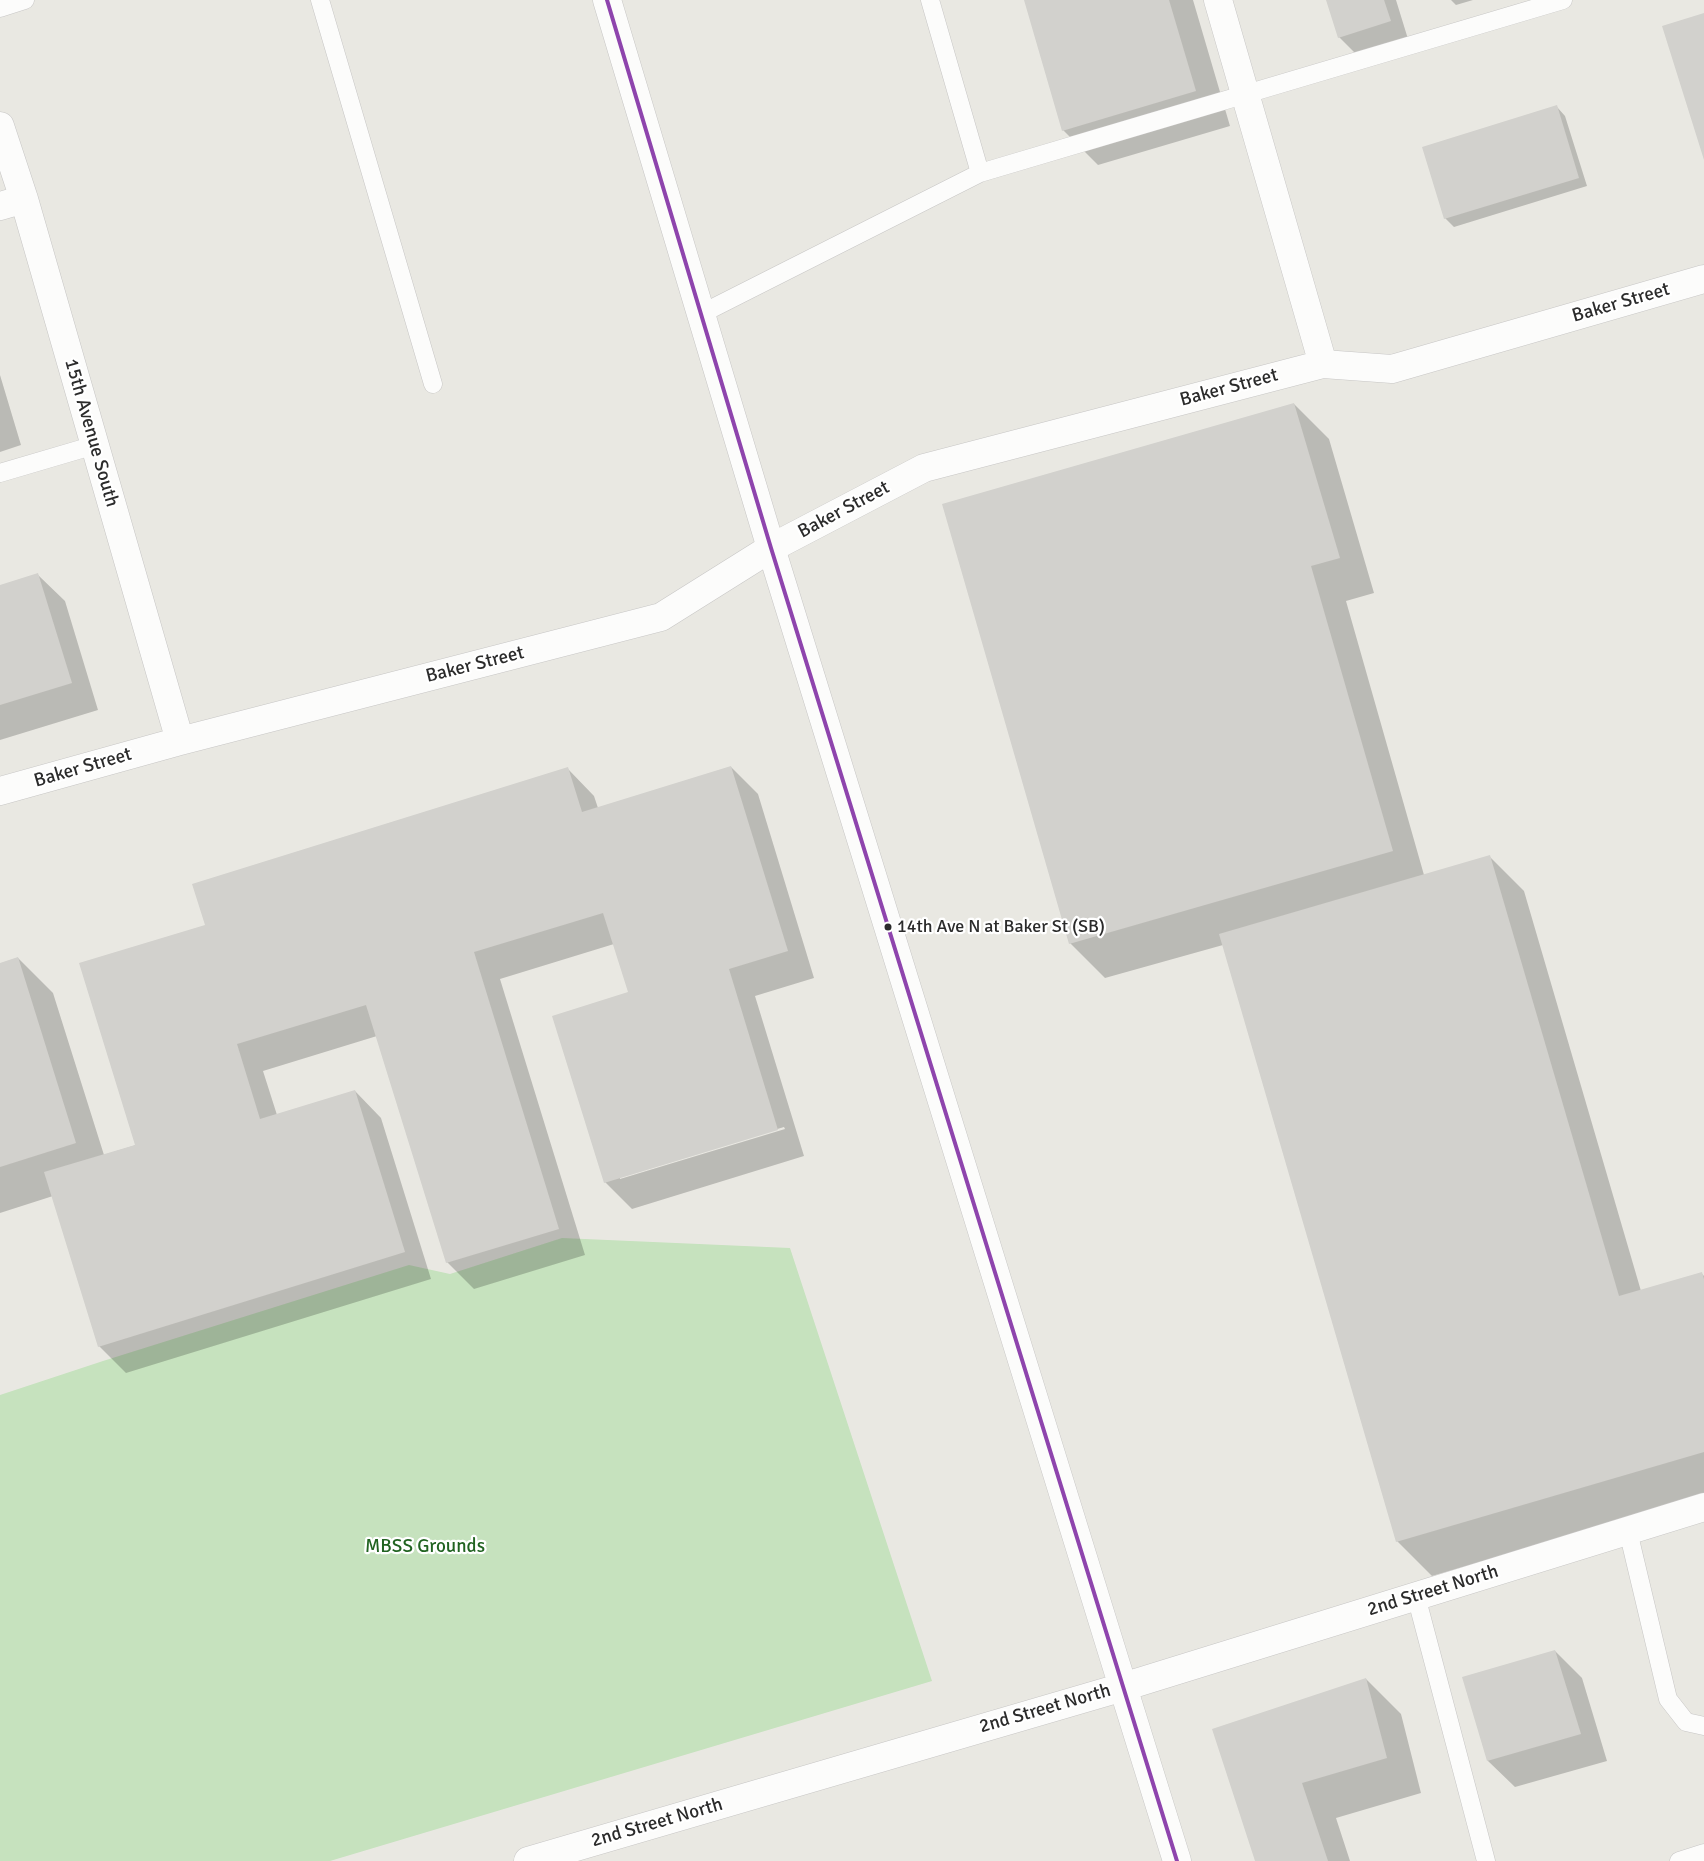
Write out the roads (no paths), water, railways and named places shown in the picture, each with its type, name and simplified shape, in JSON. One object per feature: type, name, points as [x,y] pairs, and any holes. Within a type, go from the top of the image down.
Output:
[{"type":"street","points":[[607,0],[771,548],[1177,1861]]},
{"type":"street","points":[[1218,0],[1322,364]]},
{"type":"street","name":"15th Avenue South","points":[[0,126],[12,202],[95,445],[180,741]]},
{"type":"street","name":"Baker Street","points":[[0,792],[180,741],[661,617],[771,548],[924,468],[1322,364],[1392,369],[1704,280]]},
{"type":"street","name":"2nd Street North","points":[[528,1861],[1123,1687],[1704,1507]]},
{"type":"lane","points":[[0,8],[25,0]]},
{"type":"lane","points":[[320,0],[433,384]]},
{"type":"lane","points":[[930,0],[980,173]]},
{"type":"lane","points":[[701,314],[980,173],[1561,0]]},
{"type":"lane","points":[[0,473],[95,445]]},
{"type":"lane","points":[[1628,1531],[1668,1699],[1686,1722],[1704,1726]]},
{"type":"lane","points":[[1416,1596],[1486,1861]]},
{"type":"lane","points":[[1679,1861],[1704,1853]]},
{"type":"place","name":"14th Ave N at Baker St (SB)","points":[[888,927]]},
{"type":"park label","name":"MBSS Grounds","points":[[425,1547]]}]
